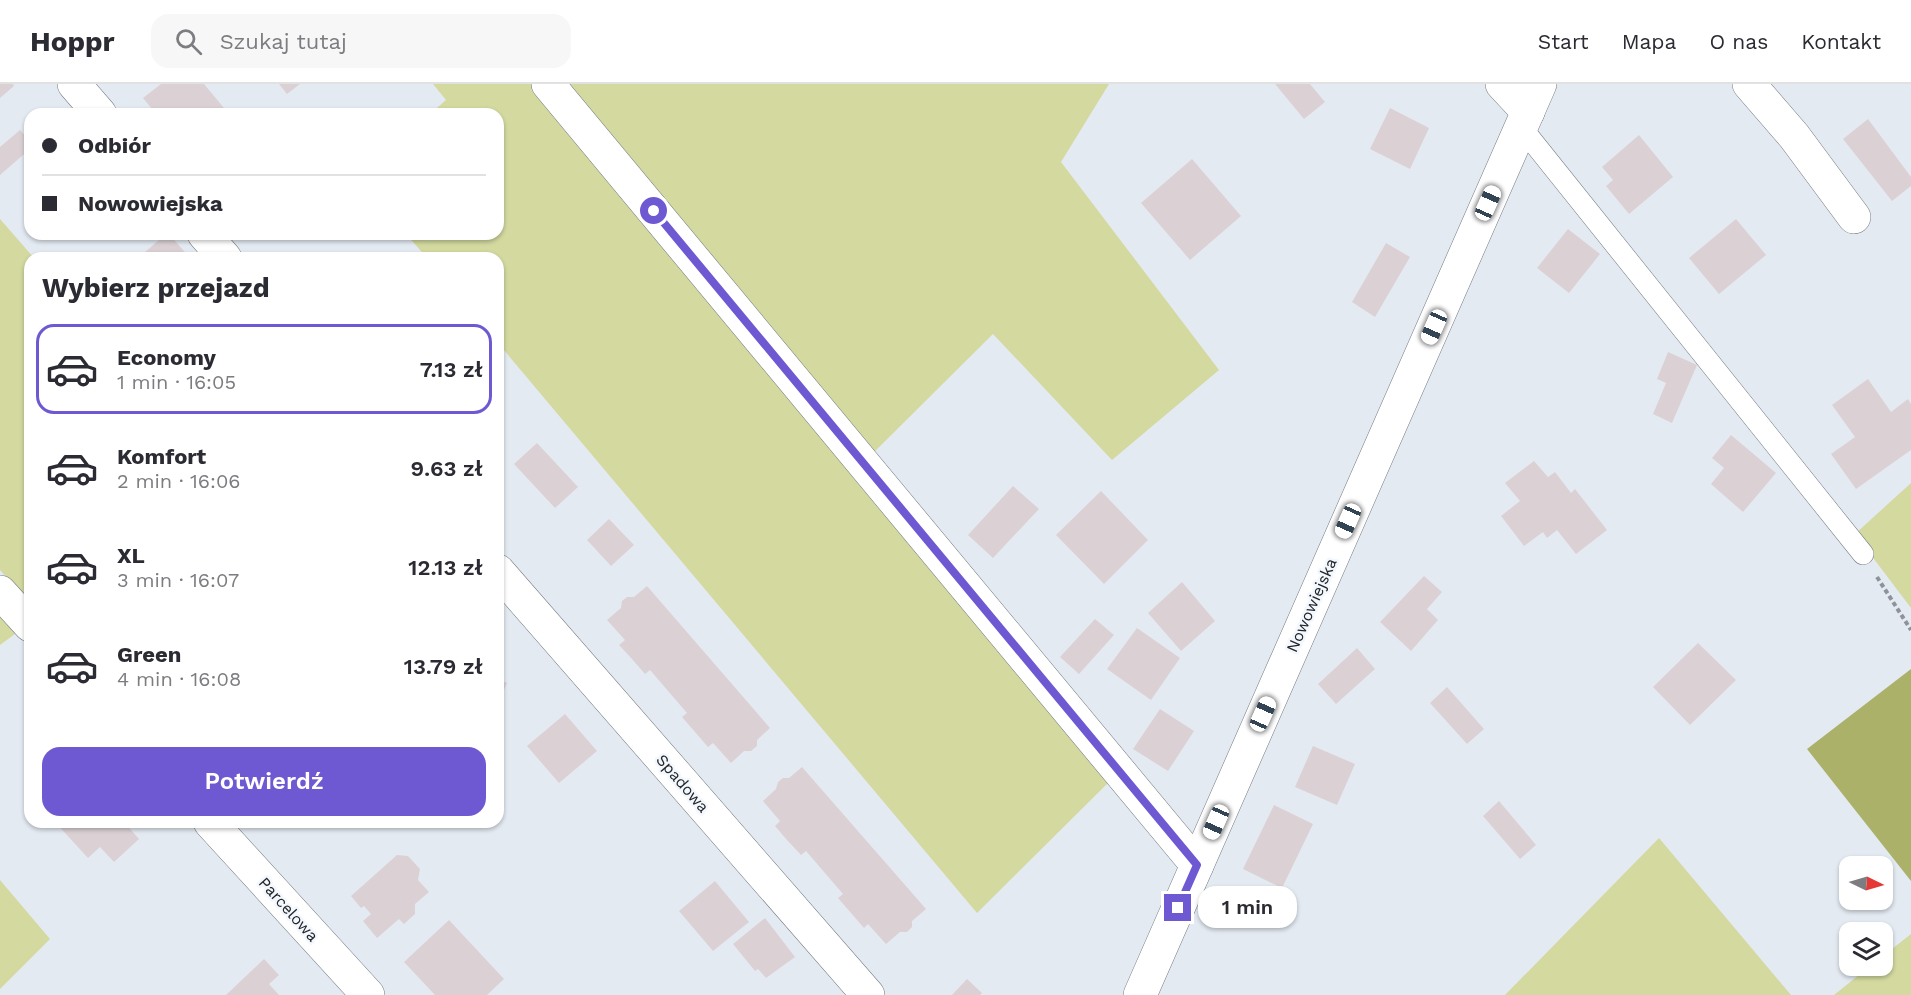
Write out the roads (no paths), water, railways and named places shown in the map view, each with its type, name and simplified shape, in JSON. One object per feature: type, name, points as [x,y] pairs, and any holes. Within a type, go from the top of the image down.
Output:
[{"type":"street","points":[[74,84],[95,108]]},
{"type":"street","points":[[548,84],[1197,865]]},
{"type":"street","points":[[1502,84],[1529,108]]},
{"type":"street","points":[[1749,84],[1794,136],[1854,217]]},
{"type":"street","name":"Nowowiejska","points":[[1140,995],[1529,108]]},
{"type":"street","points":[[209,240],[220,252]]},
{"type":"street","name":"Spadowa","points":[[504,578],[868,995]]},
{"type":"street","points":[[0,592],[24,618]]},
{"type":"street","name":"Parcelowa","points":[[215,828],[368,995]]},
{"type":"lane","points":[[1529,108],[1863,554]]}]
